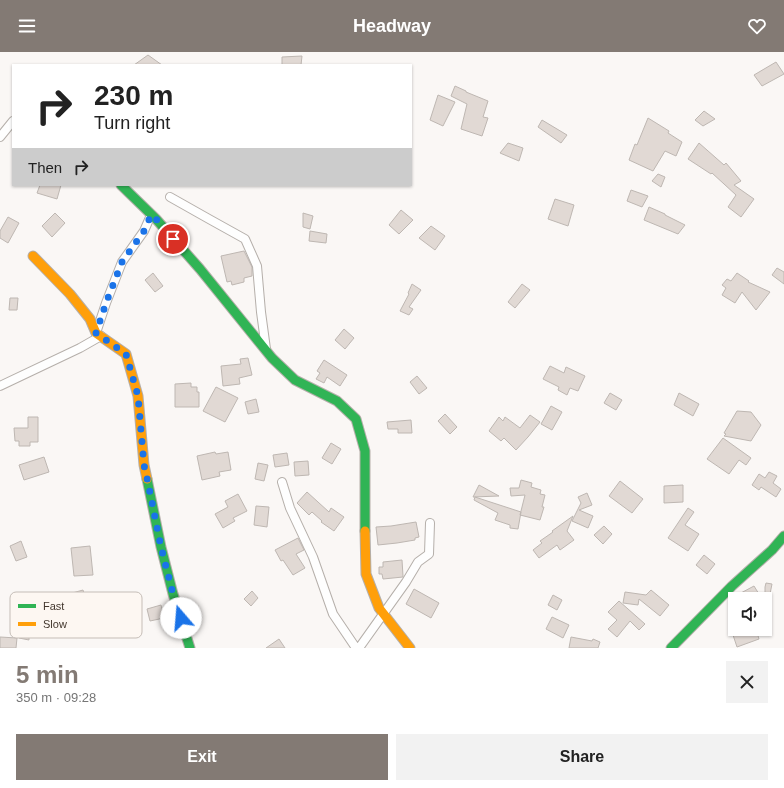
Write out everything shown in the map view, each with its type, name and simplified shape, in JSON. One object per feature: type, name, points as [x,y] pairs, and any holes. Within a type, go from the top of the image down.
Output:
[{"type":"street","points":[[0,137],[12,122]]},
{"type":"street","points":[[122,186],[156,219],[200,269],[272,358],[295,380],[336,401],[356,419],[365,451],[366,574],[379,608],[410,648]]},
{"type":"street","points":[[170,197],[245,239],[258,266],[261,312],[266,352]]},
{"type":"street","points":[[0,386],[80,348],[98,334],[106,303],[122,262],[144,231],[151,215]]},
{"type":"street","points":[[33,256],[70,294],[90,318],[98,334],[126,354],[138,396],[144,465],[161,547],[171,587],[190,648]]},
{"type":"street","points":[[282,482],[290,508],[313,557],[333,614],[356,648]]},
{"type":"street","points":[[359,648],[406,582],[418,562],[429,554],[430,523]]},
{"type":"street","points":[[671,648],[732,586],[772,550],[784,536]]},
{"type":"building","points":[[148,55],[161,64],[135,64]]},
{"type":"building","points":[[302,56],[301,64],[282,64],[282,57]]},
{"type":"building","points":[[776,62],[784,74],[762,86],[754,75]]},
{"type":"building","points":[[455,86],[488,101],[483,117],[488,118],[482,136],[461,129],[467,104],[451,96]]},
{"type":"building","points":[[438,95],[455,102],[443,126],[430,120]]},
{"type":"building","points":[[704,111],[715,119],[703,126],[695,120]]},
{"type":"building","points":[[648,118],[669,131],[668,133],[682,142],[676,156],[665,151],[653,171],[629,160]]},
{"type":"building","points":[[542,120],[567,135],[561,143],[538,127]]},
{"type":"building","points":[[508,143],[523,148],[519,161],[500,153]]},
{"type":"building","points":[[699,143],[724,165],[726,163],[741,181],[734,185],[754,199],[741,217],[728,207],[736,195],[712,173],[711,174],[688,159]]},
{"type":"building","points":[[658,174],[665,177],[661,187],[652,181]]},
{"type":"building","points":[[40,186],[61,186],[57,199],[37,193]]},
{"type":"building","points":[[631,190],[648,196],[642,207],[627,201]]},
{"type":"building","points":[[555,199],[574,205],[568,226],[548,219]]},
{"type":"building","points":[[649,207],[685,225],[678,234],[644,220]]},
{"type":"building","points":[[401,210],[413,220],[399,234],[389,225]]},
{"type":"building","points":[[55,213],[65,223],[52,237],[42,226]]},
{"type":"building","points":[[303,213],[313,216],[310,229],[303,227]]},
{"type":"building","points":[[8,217],[19,223],[8,243],[0,238],[0,231]]},
{"type":"building","points":[[431,226],[445,236],[435,250],[419,238]]},
{"type":"building","points":[[310,231],[327,234],[326,243],[309,241]]},
{"type":"building","points":[[244,251],[252,267],[252,276],[244,278],[244,282],[232,285],[231,281],[227,282],[221,256]]},
{"type":"building","points":[[777,268],[784,272],[784,284],[772,275]]},
{"type":"building","points":[[153,273],[163,286],[155,292],[145,280]]},
{"type":"building","points":[[737,273],[749,281],[748,282],[770,292],[756,310],[742,292],[735,303],[722,295],[726,288],[722,285],[727,279],[731,281]]},
{"type":"building","points":[[412,284],[421,290],[409,307],[413,309],[409,315],[400,311],[409,294],[408,293]]},
{"type":"building","points":[[522,284],[530,290],[515,308],[508,302]]},
{"type":"building","points":[[10,298],[18,298],[17,310],[9,310]]},
{"type":"building","points":[[344,329],[354,338],[345,349],[335,340]]},
{"type":"building","points":[[248,358],[252,375],[239,378],[240,384],[223,386],[221,366],[241,364],[240,359]]},
{"type":"building","points":[[324,360],[347,375],[340,386],[327,377],[324,383],[316,379],[320,373],[317,371]]},
{"type":"building","points":[[550,366],[564,373],[566,367],[585,376],[578,391],[570,388],[567,395],[558,390],[559,387],[543,379]]},
{"type":"building","points":[[417,376],[427,388],[419,394],[410,382]]},
{"type":"building","points":[[191,383],[191,387],[197,387],[197,392],[199,392],[199,407],[175,407],[175,384]]},
{"type":"building","points":[[216,387],[238,398],[225,422],[203,411]]},
{"type":"building","points":[[610,393],[622,400],[616,410],[604,403]]},
{"type":"building","points":[[679,393],[699,404],[693,416],[674,405]]},
{"type":"building","points":[[256,399],[259,412],[248,414],[245,402]]},
{"type":"building","points":[[551,406],[562,412],[552,430],[541,424]]},
{"type":"building","points":[[737,411],[751,412],[761,425],[751,441],[724,436],[726,434],[724,433]]},
{"type":"building","points":[[445,414],[457,427],[450,434],[438,421]]},
{"type":"building","points":[[530,415],[540,422],[516,450],[504,438],[501,441],[489,431],[499,417],[503,421],[505,417],[520,428]]},
{"type":"building","points":[[28,417],[38,417],[38,442],[30,442],[30,446],[19,446],[19,441],[15,441],[14,428],[28,428]]},
{"type":"building","points":[[411,420],[412,433],[398,433],[398,429],[388,429],[387,422]]},
{"type":"building","points":[[723,438],[751,458],[746,465],[739,460],[729,474],[707,459]]},
{"type":"building","points":[[331,443],[341,449],[332,464],[322,458]]},
{"type":"building","points":[[215,452],[216,454],[228,452],[231,470],[219,472],[220,476],[202,480],[197,456]]},
{"type":"building","points":[[287,453],[289,465],[275,467],[273,455]]},
{"type":"building","points":[[44,457],[49,472],[24,480],[19,465]]},
{"type":"building","points":[[308,461],[309,475],[295,476],[294,462]]},
{"type":"building","points":[[258,463],[268,465],[264,481],[255,479]]},
{"type":"building","points":[[769,472],[777,476],[773,483],[781,489],[776,497],[761,487],[759,490],[752,485],[759,474],[765,478]]},
{"type":"building","points":[[521,480],[532,483],[531,487],[541,490],[540,494],[545,495],[542,507],[544,507],[540,520],[520,515],[525,495],[511,496],[510,488],[519,488]]},
{"type":"building","points":[[620,481],[643,499],[632,513],[609,496]]},
{"type":"building","points":[[479,485],[499,496],[473,497]]},
{"type":"building","points":[[683,485],[683,502],[664,503],[664,486]]},
{"type":"building","points":[[307,492],[329,512],[331,508],[344,517],[334,531],[321,522],[322,521],[312,512],[309,515],[297,503]]},
{"type":"building","points":[[587,493],[592,505],[579,510],[593,516],[588,528],[572,521],[581,503],[578,497]]},
{"type":"building","points":[[238,494],[247,511],[233,518],[235,521],[223,528],[215,514],[228,507],[225,501]]},
{"type":"building","points":[[475,497],[521,512],[518,529],[510,528],[510,525],[495,520],[498,513],[474,500]]},
{"type":"building","points":[[256,506],[269,507],[267,527],[254,525]]},
{"type":"building","points":[[688,508],[694,512],[685,525],[699,534],[688,551],[668,538]]},
{"type":"building","points":[[573,516],[567,531],[574,540],[560,550],[557,545],[539,558],[533,550],[542,543],[540,541]]},
{"type":"building","points":[[416,522],[419,537],[415,538],[415,540],[378,545],[376,527]]},
{"type":"building","points":[[604,526],[612,534],[603,544],[594,535]]},
{"type":"building","points":[[298,538],[304,550],[296,554],[305,568],[293,575],[283,560],[281,561],[275,550]]},
{"type":"building","points":[[21,541],[27,557],[16,561],[10,546]]},
{"type":"building","points":[[90,546],[93,575],[74,576],[71,548]]},
{"type":"building","points":[[704,555],[715,564],[707,574],[696,565]]},
{"type":"building","points":[[402,560],[403,577],[383,579],[382,574],[379,574],[379,567],[383,567],[383,562]]},
{"type":"building","points":[[766,583],[772,584],[770,592],[765,592]]},
{"type":"building","points":[[754,586],[758,592],[743,592]]},
{"type":"building","points":[[414,589],[439,603],[431,618],[406,604]]},
{"type":"building","points":[[651,590],[669,605],[660,616],[639,599],[638,605],[623,603],[625,592],[646,595]]},
{"type":"building","points":[[252,591],[258,598],[251,606],[244,599]]},
{"type":"building","points":[[553,595],[562,600],[557,610],[548,605]]},
{"type":"building","points":[[619,601],[645,624],[639,630],[630,621],[617,637],[608,629],[617,620],[608,612]]},
{"type":"building","points":[[161,605],[164,618],[150,621],[147,609]]},
{"type":"building","points":[[552,617],[569,625],[563,638],[546,629]]},
{"type":"building","points":[[733,636],[758,636],[759,639],[737,647]]},
{"type":"building","points":[[0,637],[17,638],[16,648],[0,648]]},
{"type":"building","points":[[571,637],[592,641],[593,639],[600,642],[598,648],[569,648]]},
{"type":"building","points":[[279,639],[285,648],[266,648]]},
{"type":"traffic: fast","points":[[122,186],[156,219],[200,269],[272,358],[295,380],[337,401],[356,419],[365,451],[365,531]]},
{"type":"traffic: fast","points":[[147,479],[161,547],[173,594],[190,648]]},
{"type":"traffic: fast","points":[[671,648],[732,586],[772,550],[784,536]]},
{"type":"traffic: slow","points":[[33,256],[70,294],[90,319],[96,333],[126,354],[138,396],[144,465],[147,479]]},
{"type":"traffic: slow","points":[[365,531],[366,574],[379,608],[410,648]]},
{"type":"route","points":[[173,239],[151,215],[144,231],[122,262],[96,333],[126,354],[138,396],[144,465],[161,547],[181,618]]}]
